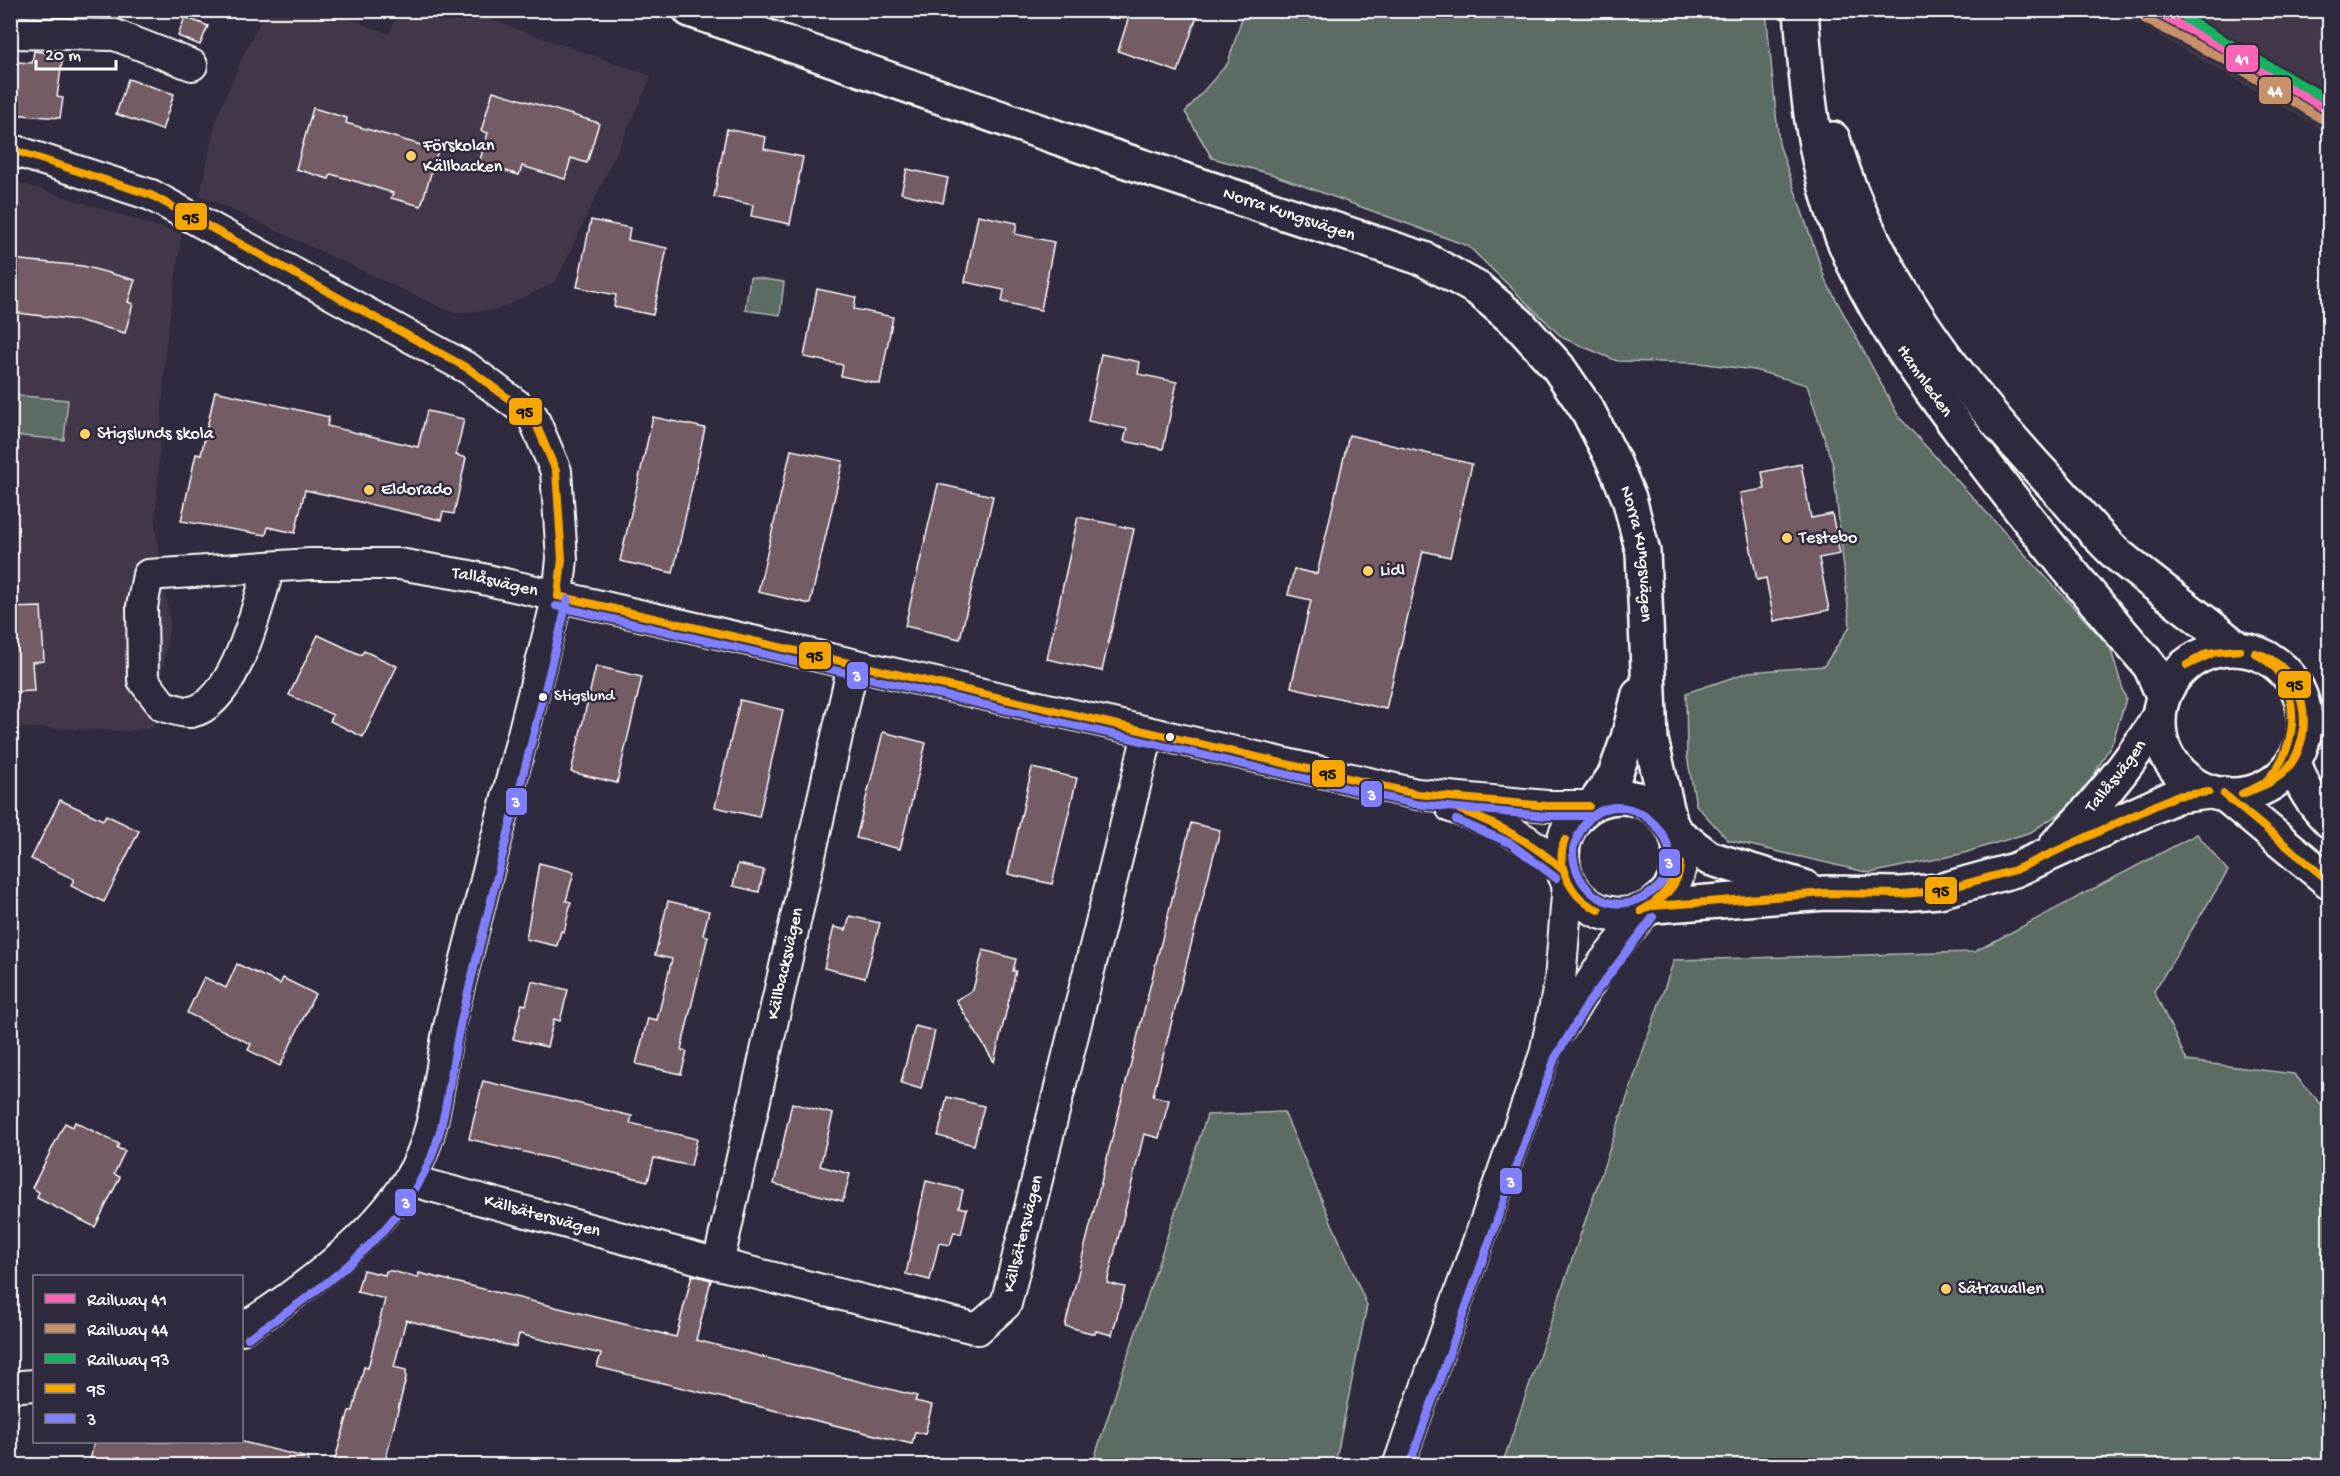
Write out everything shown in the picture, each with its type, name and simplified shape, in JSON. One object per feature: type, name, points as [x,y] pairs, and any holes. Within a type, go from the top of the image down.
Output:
[{"type":"street","name":"Norra Kungsvägen","points":[[690,10],[1099,152],[1424,259],[1478,289],[1519,324],[1558,367],[1588,411],[1629,498],[1643,552],[1651,740],[1673,827]]},
{"type":"street","name":"Hamnleden","points":[[1801,10],[1836,150],[1886,264],[1919,319],[1963,380],[2029,459],[2118,554],[2238,649]]},
{"type":"street","name":"Hamnleden","points":[[1801,10],[1810,116],[1817,154],[1836,219],[1874,303],[1890,333],[2003,489],[2150,666],[2161,707]]},
{"type":"street","points":[[10,33],[115,35],[192,65]]},
{"type":"street","points":[[10,149],[152,195],[470,369],[532,417],[556,471],[562,559],[558,596],[450,1021],[428,1140],[410,1179],[372,1225],[317,1277],[243,1328]]},
{"type":"street","name":"Tallåsvägen","points":[[269,568],[236,668],[211,702],[190,712],[163,706],[143,680],[142,607],[148,575],[310,564],[399,564],[470,576],[1148,734],[1417,794],[1547,807],[1593,804],[1616,797],[1636,798],[1655,807],[1673,827],[1709,858],[1826,893]]},
{"type":"street","points":[[2216,793],[2244,794],[2264,788],[2281,776],[2294,760],[2302,741],[2305,720],[2301,700],[2293,681],[2279,666],[2262,655],[2238,649],[2214,651],[2193,660],[2175,675],[2161,707],[2162,742],[2172,764],[2188,781],[2216,793],[2330,882]]},
{"type":"street","name":"Norra Kungsvägen","points":[[1593,804],[1618,766],[1628,738],[1646,663]]},
{"type":"street","name":"Källbacksvägen","points":[[718,1264],[853,665]]},
{"type":"street","name":"Tallåsvägen","points":[[2046,856],[2095,806],[2123,772],[2161,707]]},
{"type":"street","name":"Källsätersvägen","points":[[410,1179],[718,1264],[978,1329],[1006,1304],[1148,734]]},
{"type":"street","points":[[2294,760],[2300,784],[2312,803],[2330,821]]},
{"type":"street","name":"Tallåsvägen","points":[[1417,794],[1513,831],[1539,847],[1566,877],[1578,898],[1593,909],[1610,915],[1628,915],[1649,908],[1826,893],[1901,894],[1939,891],[1987,879],[2046,856],[2176,796],[2216,793]]},
{"type":"street","points":[[1398,1466],[1545,1054],[1560,981],[1566,877],[1562,852],[1566,834],[1575,818],[1593,804]]},
{"type":"street","points":[[1545,1054],[1579,997],[1649,908],[1666,895],[1675,881],[1680,865],[1680,849],[1673,827]]},
{"type":"street","points":[[10,1388],[33,1385]]},
{"type":"shaded area","name":"Förskolan Källbacken","points":[[266,11],[329,11],[389,34],[399,11],[465,11],[652,76],[556,282],[497,310],[453,313],[200,195],[217,117],[245,51]]},
{"type":"shaded area","points":[[2116,11],[2329,11],[2329,134],[2327,132]]},
{"type":"shaded area","name":"Stigslunds skola","points":[[11,180],[182,234],[166,342],[155,526],[170,623],[153,728],[127,731],[11,727]]},
{"type":"green space","points":[[1244,11],[1766,11],[1779,144],[1825,279],[1899,417],[2110,647],[2126,699],[2113,741],[2080,800],[2031,832],[1961,854],[1870,873],[1728,840],[1696,805],[1687,756],[1686,693],[1749,672],[1824,666],[1850,626],[1833,465],[1807,385],[1754,370],[1699,363],[1617,361],[1563,338],[1468,246],[1271,174],[1212,158],[1185,112],[1228,63]]},
{"type":"green space","points":[[750,277],[784,282],[780,315],[745,310]]},
{"type":"green space","points":[[11,395],[68,400],[64,440],[11,435]]},
{"type":"green space","name":"Sätravallen","points":[[2197,834],[2228,871],[2154,991],[2187,1061],[2294,1074],[2329,1113],[2329,1465],[1502,1465],[1674,960],[1974,952]]},
{"type":"green space","points":[[1284,1112],[1367,1305],[1335,1465],[1092,1465],[1207,1115]]},
{"type":"building","points":[[1131,10],[1199,10],[1178,72],[1118,51]]},
{"type":"building","points":[[185,17],[208,26],[200,45],[178,36]]},
{"type":"building","points":[[34,51],[63,55],[57,97],[63,98],[60,118],[10,114],[10,93],[17,62],[32,63]]},
{"type":"building","points":[[128,79],[174,94],[162,130],[116,114]]},
{"type":"building","points":[[493,91],[599,123],[587,163],[571,158],[565,179],[522,166],[519,175],[479,163],[488,133],[481,131]]},
{"type":"building","points":[[313,108],[347,118],[346,123],[438,150],[421,206],[391,198],[393,193],[331,174],[329,179],[296,169]]},
{"type":"building","points":[[727,129],[766,137],[764,149],[803,157],[790,224],[751,216],[753,205],[714,197]]},
{"type":"building","points":[[907,169],[948,178],[943,203],[901,193]]},
{"type":"building","points":[[978,215],[1017,223],[1015,234],[1054,242],[1041,310],[1002,302],[1004,290],[965,282]]},
{"type":"building","points":[[591,220],[630,228],[628,240],[667,248],[653,315],[614,307],[616,295],[577,287]]},
{"type":"building","points":[[10,259],[83,266],[135,280],[128,302],[133,304],[125,333],[77,320],[10,312]]},
{"type":"building","points":[[817,289],[856,297],[854,309],[893,317],[880,384],[841,376],[843,365],[804,357]]},
{"type":"building","points":[[1101,354],[1140,362],[1138,374],[1177,382],[1163,449],[1124,441],[1127,429],[1088,421]]},
{"type":"building","points":[[215,391],[329,417],[327,426],[418,447],[427,411],[464,419],[456,455],[466,458],[454,514],[443,512],[441,520],[305,490],[295,533],[268,527],[266,535],[181,521],[196,454],[201,455]]},
{"type":"building","points":[[653,417],[705,428],[673,573],[620,561]]},
{"type":"building","name":"Lidl","points":[[1349,435],[1472,464],[1450,557],[1423,551],[1386,709],[1291,687],[1311,600],[1288,595],[1294,569],[1317,574]]},
{"type":"building","points":[[791,450],[843,461],[810,604],[758,592]]},
{"type":"building","name":"Testebo","points":[[1801,464],[1811,518],[1832,514],[1840,554],[1819,558],[1829,610],[1774,621],[1766,578],[1757,580],[1740,493],[1765,489],[1762,472]]},
{"type":"building","points":[[938,484],[993,496],[960,639],[905,626]]},
{"type":"building","points":[[1078,517],[1134,529],[1102,671],[1047,659]]},
{"type":"building","points":[[41,607],[44,661],[32,662],[34,691],[10,692],[10,608]]},
{"type":"building","points":[[318,635],[361,655],[364,651],[397,666],[363,737],[330,721],[333,715],[289,695]]},
{"type":"building","points":[[596,666],[642,677],[617,783],[571,772]]},
{"type":"building","points":[[740,700],[783,710],[759,817],[715,807]]},
{"type":"building","points":[[883,732],[926,743],[900,849],[856,838]]},
{"type":"building","points":[[1032,768],[1077,778],[1052,884],[1008,874]]},
{"type":"building","points":[[60,800],[103,820],[106,815],[139,831],[104,902],[71,886],[74,879],[31,859]]},
{"type":"building","points":[[1191,823],[1220,830],[1153,1096],[1169,1100],[1159,1138],[1144,1134],[1107,1283],[1125,1287],[1112,1335],[1096,1331],[1095,1334],[1065,1326]]},
{"type":"building","points":[[539,863],[574,872],[566,901],[571,902],[564,932],[561,931],[557,946],[526,939]]},
{"type":"building","points":[[738,864],[764,870],[759,892],[733,886]]},
{"type":"building","points":[[668,901],[709,911],[703,935],[708,936],[681,1050],[687,1052],[681,1074],[636,1064],[648,1018],[657,1020],[672,959],[655,955]]},
{"type":"building","points":[[850,916],[880,923],[865,978],[824,968],[834,927],[846,930]]},
{"type":"building","points":[[983,950],[1016,959],[1013,971],[1016,971],[994,1062],[956,1000],[973,990]]},
{"type":"building","points":[[237,964],[280,984],[283,978],[315,994],[280,1066],[248,1050],[251,1044],[187,1013],[204,977],[226,988]]},
{"type":"building","points":[[532,981],[568,990],[560,1021],[554,1019],[547,1047],[513,1039],[522,1004],[526,1005]]},
{"type":"building","points":[[915,1026],[935,1031],[921,1089],[901,1083]]},
{"type":"building","points":[[483,1081],[632,1116],[630,1123],[697,1139],[691,1166],[654,1158],[648,1181],[469,1139]]},
{"type":"building","points":[[947,1097],[984,1106],[974,1145],[938,1136]]},
{"type":"building","points":[[792,1103],[833,1114],[820,1166],[850,1174],[843,1201],[774,1184]]},
{"type":"building","points":[[75,1122],[119,1144],[117,1148],[125,1151],[114,1174],[120,1177],[95,1227],[37,1198],[39,1192],[32,1188],[65,1123],[73,1127]]},
{"type":"building","points":[[926,1181],[963,1190],[959,1207],[967,1209],[961,1234],[954,1232],[950,1245],[939,1243],[930,1280],[906,1274]]},
{"type":"building","points":[[363,1270],[385,1275],[386,1271],[392,1271],[418,1278],[419,1273],[676,1337],[692,1275],[711,1280],[696,1340],[917,1396],[915,1401],[932,1405],[925,1434],[915,1432],[912,1444],[597,1367],[601,1354],[519,1334],[516,1347],[406,1320],[394,1367],[406,1370],[406,1378],[384,1466],[333,1466],[349,1411],[353,1411],[364,1367],[368,1368],[385,1299],[357,1292]]},
{"type":"building","points":[[243,1442],[308,1458],[307,1466],[89,1466],[94,1443]]},
{"type":"rail line","name":"41","points":[[2151,10],[2232,52],[2330,112]]},
{"type":"rail line","name":"44","points":[[2145,19],[2227,61],[2325,121]]},
{"type":"rail line","name":"93","points":[[2186,19],[2325,98]]},
{"type":"transit line","name":"95","points":[[10,149],[151,195],[469,369],[533,417],[556,471],[562,559],[558,596]]},
{"type":"transit line","name":"95","points":[[558,596],[1417,794],[1547,806],[1589,806]]},
{"type":"transit line","name":"3","points":[[248,1338],[296,1306],[364,1250],[402,1208],[428,1164],[442,1124],[462,1017],[568,599]]},
{"type":"transit line","name":"3","points":[[556,606],[1415,804],[1546,816],[1589,816]]},
{"type":"transit line","name":"95","points":[[2187,665],[2207,653],[2239,650]]},
{"type":"transit line","name":"95","points":[[2187,665],[2215,652],[2239,650]]},
{"type":"transit line","name":"95","points":[[2242,794],[2271,782],[2286,770],[2296,755],[2302,738],[2304,720],[2302,702],[2286,671],[2272,660],[2255,653]]},
{"type":"transit line","name":"95","points":[[2242,794],[2264,783],[2276,770],[2288,744],[2291,730],[2291,701],[2287,687],[2275,668],[2255,653]]},
{"type":"transit line","name":"95","points":[[1654,906],[1826,893],[1901,894],[1939,891],[2015,870],[2176,796],[2209,792]]},
{"type":"transit line","name":"95","points":[[2224,794],[2330,882]]},
{"type":"transit line","name":"3","points":[[1609,808],[1630,809],[1650,820],[1665,838],[1670,860],[1663,881],[1640,899],[1627,903],[1614,903],[1593,894],[1584,885],[1574,862],[1573,849],[1588,820],[1609,808]]},
{"type":"transit line","name":"95","points":[[1460,810],[1514,835],[1563,870]]},
{"type":"transit line","name":"3","points":[[1456,820],[1510,843],[1556,878]]},
{"type":"transit line","name":"95","points":[[1565,840],[1562,861],[1568,881],[1581,899],[1599,910]]},
{"type":"transit line","name":"95","points":[[1641,911],[1665,892],[1680,863]]},
{"type":"transit line","name":"95","points":[[1641,911],[1662,898],[1673,886],[1680,863]]},
{"type":"transit line","name":"3","points":[[1409,1466],[1555,1058],[1588,1003],[1653,917]]},
{"type":"place","name":"Förskolan Källbacken","points":[[411,156]]},
{"type":"place","name":"Stigslunds skola","points":[[85,434]]},
{"type":"place","name":"Eldorado","points":[[369,490]]},
{"type":"place","name":"Testebo","points":[[1787,538]]},
{"type":"place","name":"Lidl","points":[[1368,571]]},
{"type":"place","name":"Stigslund","points":[[543,697]]},
{"type":"place","name":"Sätravallen","points":[[1946,1289]]}]
